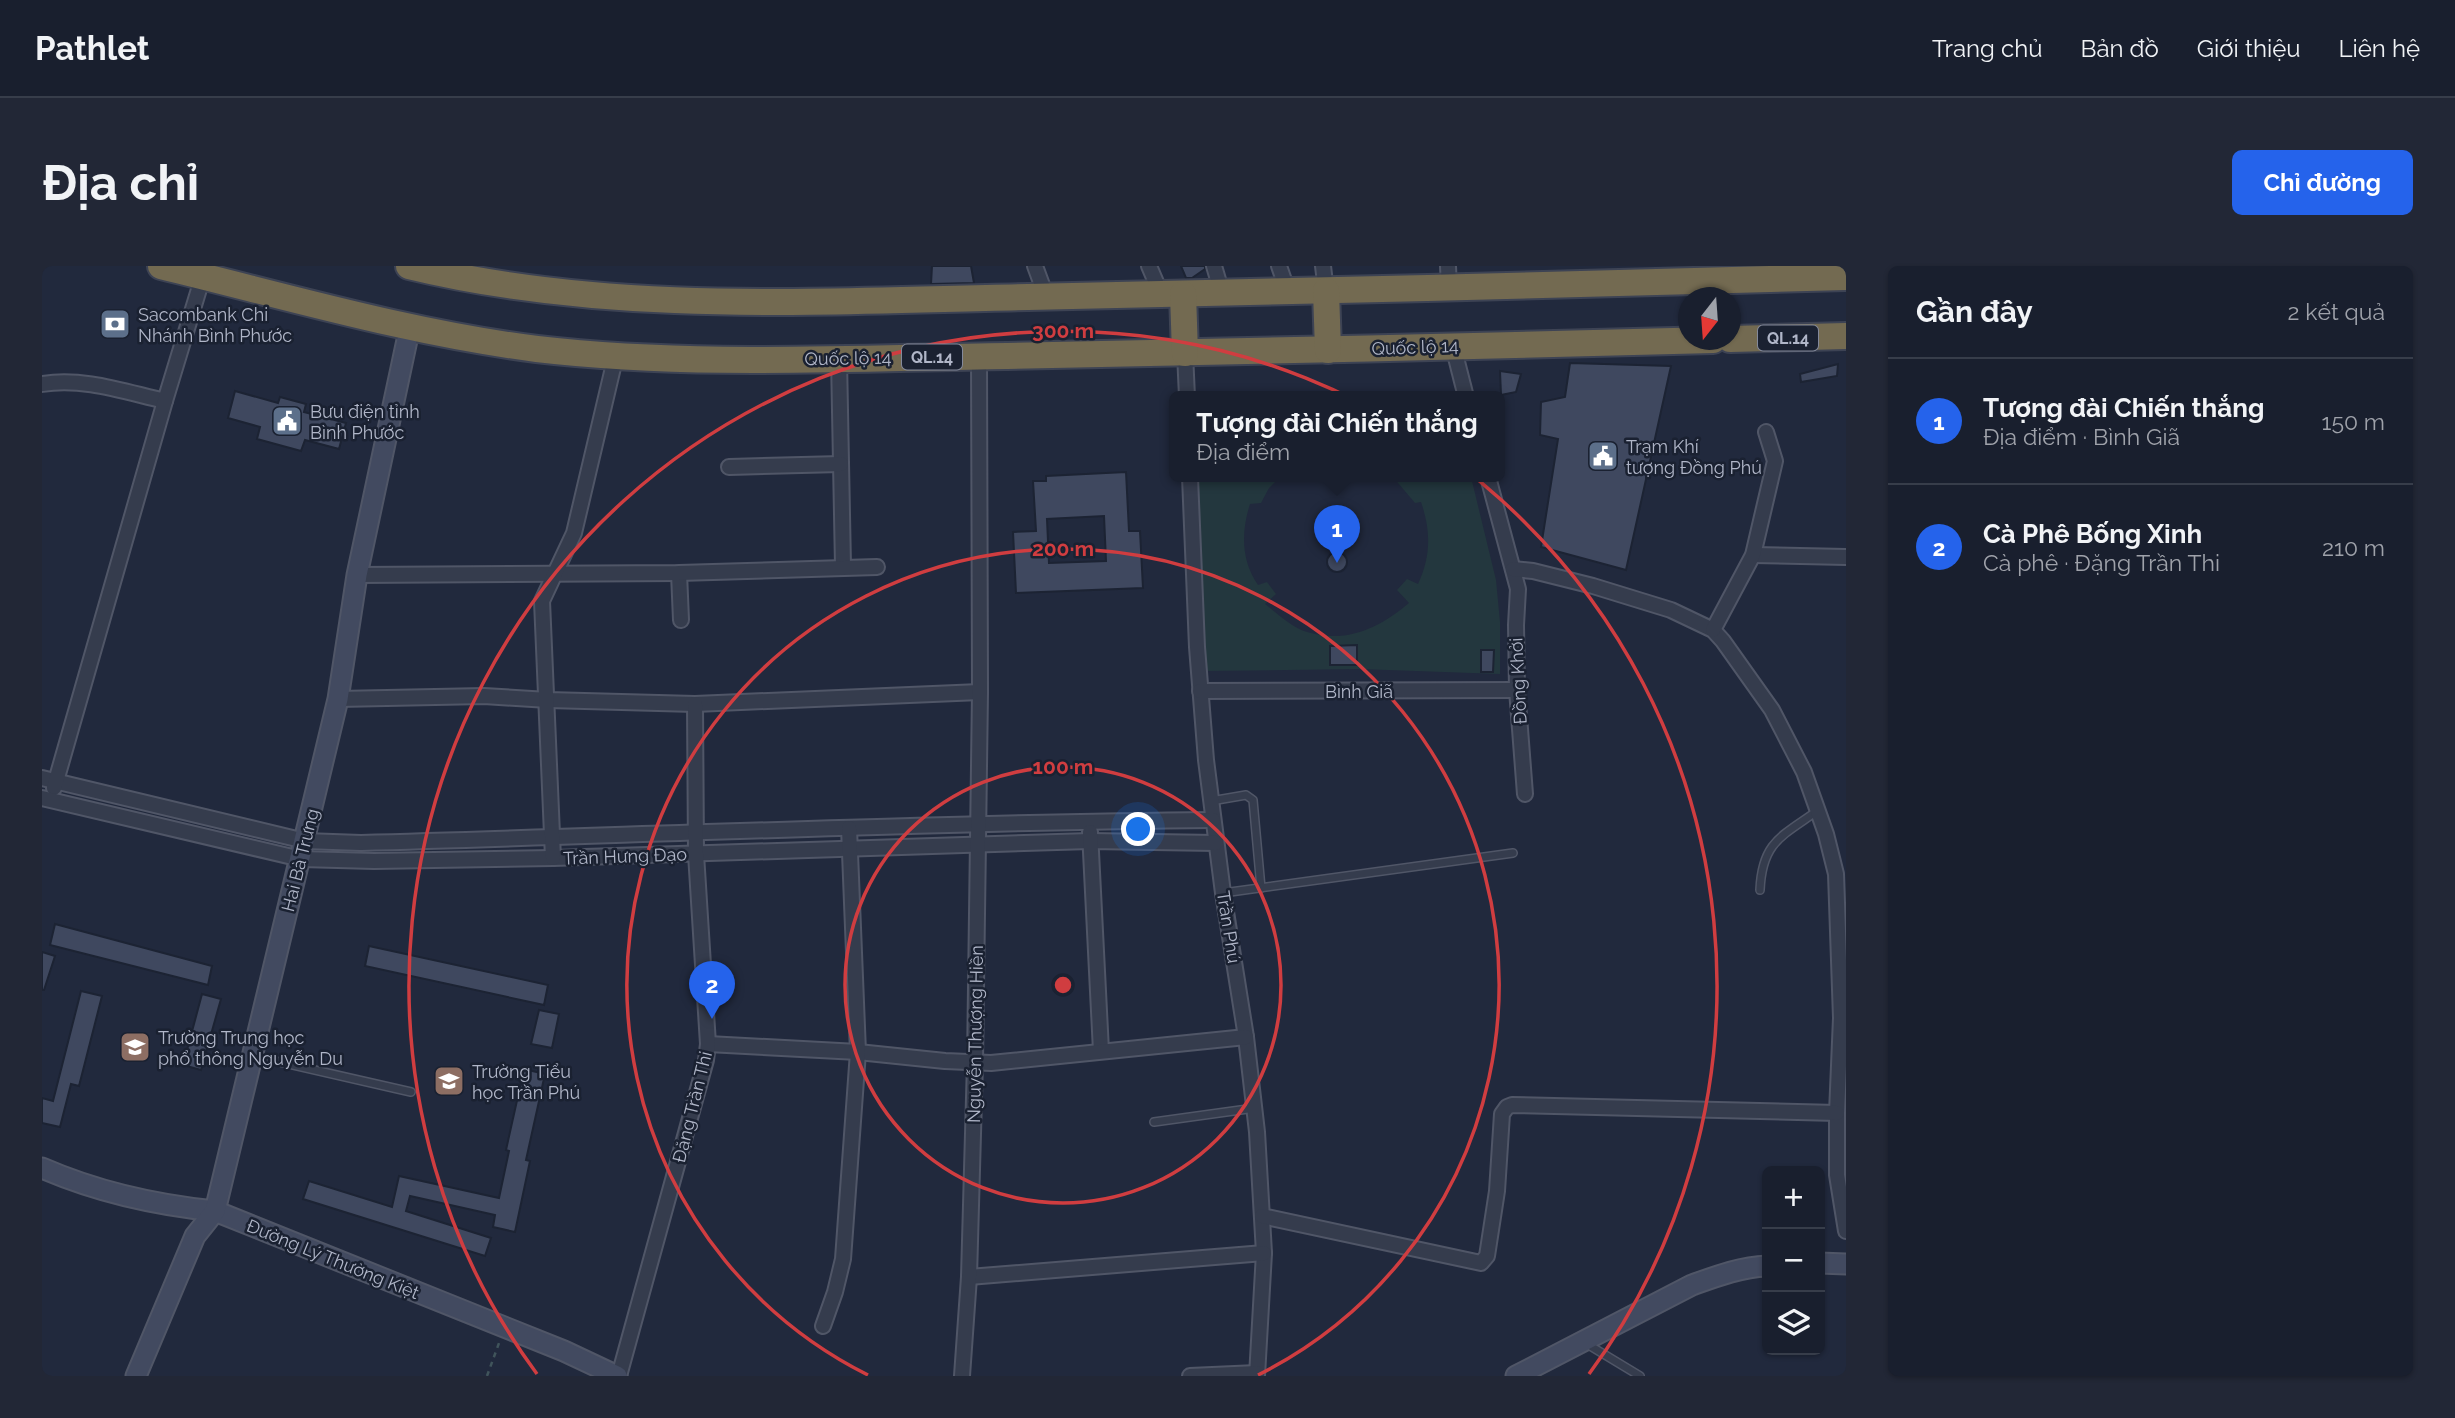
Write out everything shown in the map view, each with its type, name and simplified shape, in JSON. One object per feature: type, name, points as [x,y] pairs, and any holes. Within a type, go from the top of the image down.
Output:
[{"type":"highway","name":"Quốc lộ 14","points":[[161,266],[410,327],[535,348],[662,359],[1185,353],[1678,341]]},
{"type":"highway","points":[[409,266],[544,290],[665,301],[1288,292],[1324,279],[1846,277]]},
{"type":"highway","points":[[1324,279],[1328,350]]},
{"type":"highway","points":[[1172,294],[1185,353]]},
{"type":"highway","name":"QL.14","points":[[1741,339],[1846,336]]},
{"type":"street","points":[[1035,266],[1046,296]]},
{"type":"street","points":[[1149,266],[1172,294]]},
{"type":"street","points":[[1214,266],[1222,293]]},
{"type":"street","points":[[1279,266],[1288,292]]},
{"type":"street","points":[[47,799],[49,780],[203,276]]},
{"type":"street","name":"Hai Bà Trưng","points":[[136,1376],[195,1236],[215,1211],[338,699],[357,575],[410,327]]},
{"type":"street","points":[[1453,346],[1464,391]]},
{"type":"street","points":[[1185,353],[1187,391]]},
{"type":"street","points":[[553,858],[542,601],[573,533],[616,355]]},
{"type":"street","name":"Nguyễn Thượng Hiền","points":[[962,1376],[970,1277],[975,1062],[979,356]]},
{"type":"street","points":[[839,359],[843,566]]},
{"type":"street","points":[[42,383],[85,383],[164,401]]},
{"type":"street","points":[[1713,630],[1754,555],[1775,461],[1766,432]]},
{"type":"street","points":[[729,467],[841,464]]},
{"type":"street","name":"Trần Phú","points":[[1190,482],[1200,691],[1211,801],[1255,1107],[1264,1253],[1257,1375]]},
{"type":"street","name":"Đồng Khởi","points":[[1489,482],[1518,589],[1517,690],[1525,794]]},
{"type":"street","points":[[1754,555],[1846,557]]},
{"type":"street","points":[[357,575],[556,575],[877,567]]},
{"type":"street","points":[[1513,569],[1534,571],[1593,586],[1671,610],[1713,630],[1772,710],[1804,772],[1841,875],[1837,1175],[1846,1231]]},
{"type":"street","points":[[679,573],[681,620]]},
{"type":"street","name":"Bình Giã","points":[[1200,691],[1517,690]]},
{"type":"street","points":[[338,699],[484,696],[548,701],[695,704],[979,692]]},
{"type":"street","name":"Đặng Trần Thi","points":[[618,1376],[702,1081],[708,1044],[695,854],[695,704]]},
{"type":"street","points":[[49,780],[303,850],[361,843],[695,831],[978,822],[1213,820]]},
{"type":"street","name":"Trần Hưng Đạo","points":[[47,799],[303,850],[374,861],[850,850],[1090,841],[1216,842]]},
{"type":"street","points":[[1090,821],[1101,1051]]},
{"type":"street","points":[[823,1326],[843,1259],[858,1052],[849,828]]},
{"type":"street","points":[[708,1044],[1002,1062],[1246,1037]]},
{"type":"street","points":[[1262,1216],[1481,1263],[1487,1256],[1497,1191],[1502,1114],[1507,1107],[1837,1113]]},
{"type":"street","name":"Đường Lý Thường Kiệt","points":[[42,1168],[127,1196],[171,1207],[215,1211],[505,1328],[593,1371],[618,1376]]},
{"type":"street","points":[[970,1277],[1264,1253]]},
{"type":"street","points":[[1825,1263],[1846,1264]]},
{"type":"street","points":[[1516,1376],[1692,1285],[1722,1274],[1762,1266]]},
{"type":"street","points":[[1190,1376],[1257,1375]]},
{"type":"lane","points":[[1211,801],[1245,795],[1253,800],[1261,888]]},
{"type":"lane","points":[[1760,890],[1761,867],[1777,840],[1818,811]]},
{"type":"lane","points":[[1223,893],[1513,853]]},
{"type":"lane","points":[[253,1055],[411,1092]]},
{"type":"lane","points":[[1154,1122],[1255,1107]]},
{"type":"lane","points":[[1582,1341],[1640,1376]]},
{"type":"path","points":[[487,1376],[505,1328]]},
{"type":"shaded area","points":[[1195,482],[1275,482],[1261,503],[1250,504],[1244,535],[1248,566],[1258,585],[1267,582],[1276,594],[1265,604],[1280,616],[1307,632],[1336,636],[1362,631],[1398,612],[1409,603],[1397,590],[1407,579],[1418,584],[1422,574],[1428,543],[1424,513],[1421,502],[1415,503],[1397,482],[1472,482],[1496,580],[1500,622],[1500,674],[1360,669],[1204,671]]},
{"type":"building","points":[[932,266],[971,266],[974,283],[931,284]]},
{"type":"building","points":[[1181,266],[1205,266],[1205,269],[1192,278],[1186,278]]},
{"type":"building","name":"Trạm Khí tượng Đồng Phú","points":[[1570,363],[1671,366],[1626,570],[1541,547],[1558,439],[1540,435],[1541,402],[1565,397]]},
{"type":"building","points":[[1838,364],[1837,376],[1801,382],[1800,374]]},
{"type":"building","points":[[1500,371],[1521,374],[1516,392],[1505,394],[1505,391],[1501,391]]},
{"type":"building","name":"Bưu điện tỉnh Bình Phước","points":[[235,391],[278,403],[280,397],[306,404],[304,412],[346,423],[339,449],[305,440],[301,451],[257,439],[260,427],[228,418]]},
{"type":"building","points":[[1126,472],[1129,531],[1140,531],[1143,588],[1016,593],[1013,532],[1036,531],[1033,481],[1046,481],[1046,476]],"holes":[[[1104,516],[1106,561],[1049,563],[1047,519]]]},
{"type":"building","points":[[1337,552],[1344,555],[1347,562],[1344,569],[1337,572],[1330,569],[1327,562],[1330,555]]},
{"type":"building","points":[[1357,645],[1357,665],[1330,665],[1330,646]]},
{"type":"building","points":[[1481,650],[1494,650],[1493,672],[1481,672]]},
{"type":"building","points":[[55,924],[212,966],[208,985],[50,945]]},
{"type":"building","points":[[369,946],[548,985],[544,1005],[365,966]]},
{"type":"building","points":[[42,952],[55,956],[44,990],[42,990]]},
{"type":"building","points":[[81,991],[102,996],[79,1086],[71,1084],[60,1127],[42,1123],[42,1098],[53,1101]]},
{"type":"building","points":[[202,994],[221,999],[201,1070],[183,1065]]},
{"type":"building","points":[[539,1010],[559,1014],[552,1048],[531,1044]]},
{"type":"building","points":[[524,1069],[545,1074],[526,1160],[530,1161],[515,1232],[493,1227],[495,1215],[410,1196],[406,1211],[491,1238],[485,1256],[303,1199],[309,1181],[392,1207],[399,1176],[499,1198],[509,1151],[506,1150]]},
{"type":"place","name":"Sacombank Chi Nhánh Bình Phước","points":[[115,324]]},
{"type":"place","name":"Bưu điện tỉnh Bình Phước","points":[[287,421]]},
{"type":"place","name":"Trạm Khí tượng Đồng Phú","points":[[1603,456]]},
{"type":"place","name":"Tượng đài Chiến thắng","points":[[1337,563]]},
{"type":"place","name":"Cà Phê Bống Xinh","points":[[712,1019]]},
{"type":"place","name":"Trường Trung học phổ thông Nguyễn Du","points":[[135,1047]]},
{"type":"place","name":"Trường Tiểu học Trần Phú","points":[[449,1081]]}]
